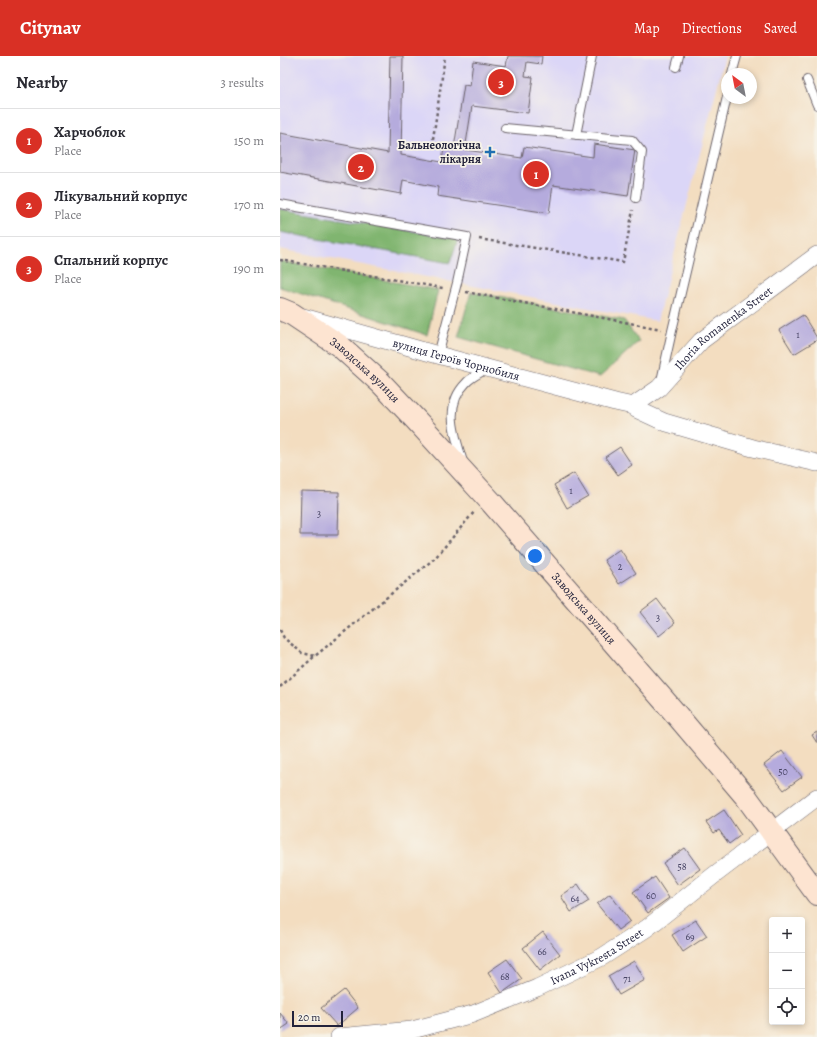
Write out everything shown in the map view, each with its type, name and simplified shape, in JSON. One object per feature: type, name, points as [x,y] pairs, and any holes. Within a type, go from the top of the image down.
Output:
[{"type":"street","name":"Ihoria Romanenka Street","points":[[633,406],[660,388],[701,341],[817,255]]},
{"type":"street","name":"вулиця Героїв Чорнобиля","points":[[286,312],[438,355],[633,406],[636,409],[664,422],[753,448],[817,463]]},
{"type":"street","name":"Заводська вулиця","points":[[286,312],[340,346],[381,383],[416,420],[487,498],[675,713],[747,798],[817,894]]},
{"type":"street","name":"Ivana Vykresta Street","points":[[339,1037],[412,1030],[473,1014],[537,988],[602,957],[647,928],[817,797]]},
{"type":"lane","points":[[576,135],[592,56]]},
{"type":"lane","points":[[676,67],[679,56]]},
{"type":"lane","points":[[733,68],[736,56]]},
{"type":"lane","points":[[808,80],[817,105]]},
{"type":"lane","points":[[660,388],[725,104]]},
{"type":"lane","points":[[505,128],[632,140],[642,152],[636,198]]},
{"type":"lane","points":[[280,204],[467,237],[438,355]]},
{"type":"lane","points":[[467,476],[457,440],[452,408],[456,396],[463,386],[488,368]]},
{"type":"path","points":[[433,139],[445,56]]},
{"type":"path","points":[[467,237],[623,262],[636,198]]},
{"type":"path","points":[[280,260],[455,290],[672,332]]},
{"type":"path","points":[[280,687],[315,656],[435,558],[487,498]]},
{"type":"path","points":[[280,630],[284,638],[302,653],[315,656]]},
{"type":"shaded area","name":"Бальнеологічна лікарня","points":[[280,56],[725,56],[657,321],[280,249]]},
{"type":"green space","points":[[280,209],[458,239],[450,263],[280,232]]},
{"type":"green space","points":[[280,261],[438,290],[427,335],[280,287]]},
{"type":"green space","points":[[471,292],[624,320],[639,341],[600,377],[458,337]]},
{"type":"building","points":[[390,56],[403,56],[401,155],[442,162],[444,147],[454,148],[464,85],[470,86],[473,61],[506,66],[508,56],[542,56],[541,64],[527,62],[525,76],[533,77],[528,113],[472,106],[465,150],[522,158],[524,147],[593,157],[594,144],[635,150],[628,196],[553,185],[549,213],[437,196],[438,187],[403,180],[401,194],[280,172],[280,133],[388,153]]},
{"type":"building","points":[[803,315],[817,340],[794,354],[779,330]]},
{"type":"building","points":[[620,447],[632,465],[618,475],[605,457]]},
{"type":"building","points":[[574,473],[588,496],[567,508],[554,485]]},
{"type":"building","points":[[301,491],[339,492],[338,535],[300,535]]},
{"type":"building","points":[[620,549],[636,573],[619,584],[604,560]]},
{"type":"building","points":[[657,599],[675,623],[659,636],[640,612]]},
{"type":"building","points":[[817,732],[817,743],[812,735]]},
{"type":"building","points":[[782,751],[802,777],[784,790],[764,765]]},
{"type":"building","points":[[724,810],[741,835],[729,844],[719,830],[714,833],[706,822]]},
{"type":"building","points":[[685,848],[700,869],[678,885],[663,863]]},
{"type":"building","points":[[655,877],[669,898],[648,913],[633,892]]},
{"type":"building","points":[[578,884],[589,901],[571,912],[561,896]]},
{"type":"building","points":[[610,894],[630,921],[618,930],[597,904]]},
{"type":"building","points":[[696,920],[707,936],[683,952],[672,935]]},
{"type":"building","points":[[543,932],[560,954],[540,970],[523,948]]},
{"type":"building","points":[[507,959],[522,979],[502,993],[488,972]]},
{"type":"building","points":[[634,961],[645,980],[619,995],[608,976]]},
{"type":"building","points":[[344,990],[358,1008],[337,1026],[321,1008]]},
{"type":"building","points":[[280,1013],[289,1024],[280,1030]]},
{"type":"place","name":"Спальний корпус","points":[[501,82]]},
{"type":"place","name":"Бальнеологічна лікарня","points":[[490,152]]},
{"type":"place","name":"Лікувальний корпус","points":[[361,167]]},
{"type":"place","name":"Харчоблок","points":[[536,174]]}]
